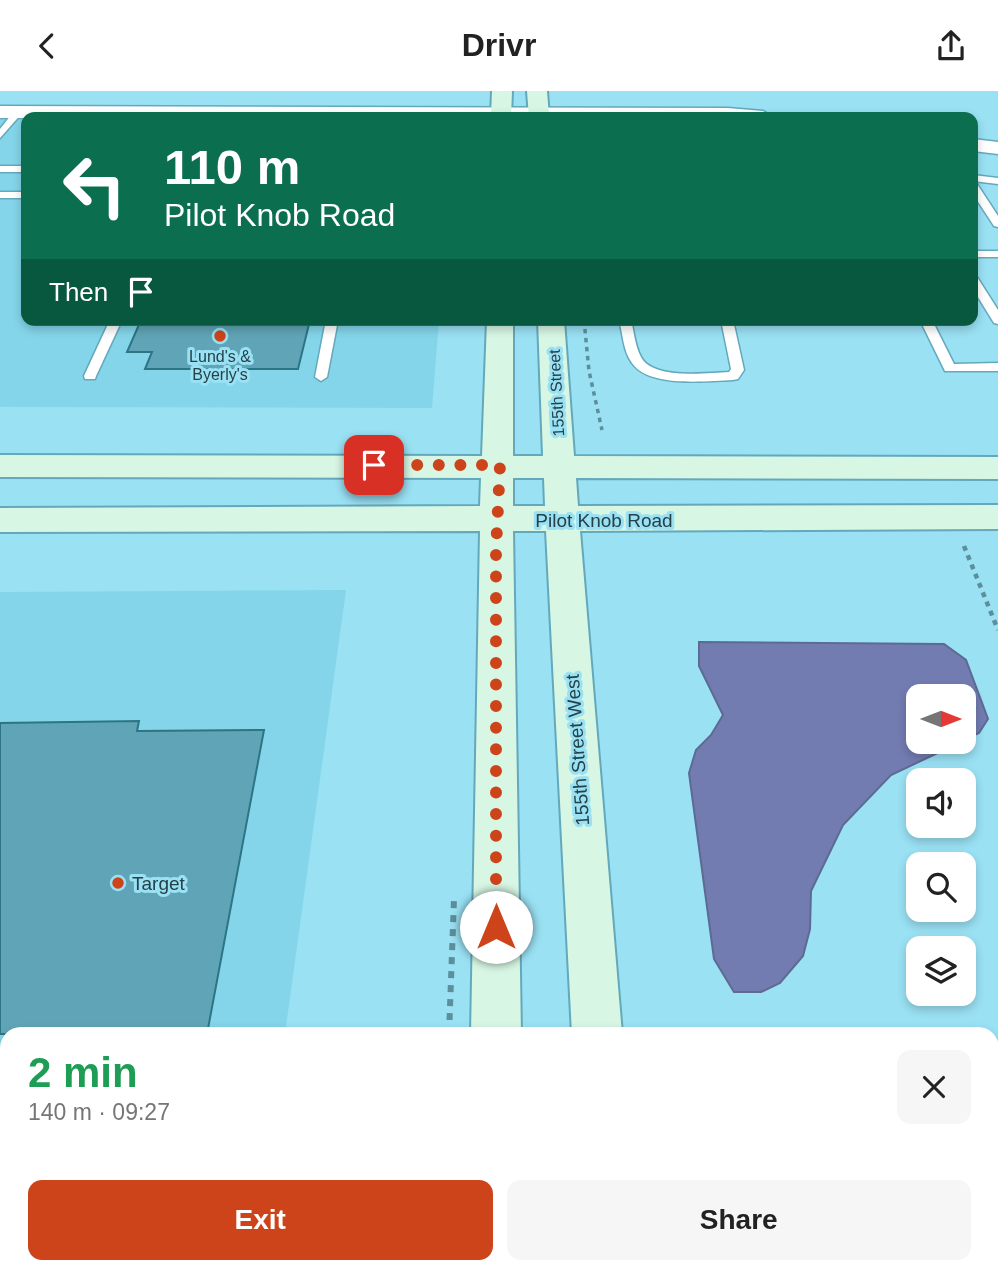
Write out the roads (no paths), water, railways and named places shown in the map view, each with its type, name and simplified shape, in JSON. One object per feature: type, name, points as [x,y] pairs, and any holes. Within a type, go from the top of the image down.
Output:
[{"type":"main road","points":[[501,112],[502,91]]},
{"type":"main road","points":[[537,91],[538,112]]},
{"type":"main road","points":[[496,1027],[500,326]]},
{"type":"main road","name":"155th Street","points":[[551,326],[560,465]]},
{"type":"main road","points":[[0,466],[560,465],[998,468]]},
{"type":"main road","name":"155th Street West","points":[[560,465],[597,1027]]},
{"type":"main road","name":"Pilot Knob Road","points":[[0,520],[498,521],[998,517]]},
{"type":"street","points":[[978,146],[998,148]]},
{"type":"lane","points":[[0,135],[9,112]]},
{"type":"lane","points":[[0,169],[21,169]]},
{"type":"lane","points":[[978,179],[998,181]]},
{"type":"lane","points":[[978,193],[998,223]]},
{"type":"lane","points":[[0,195],[21,195]]},
{"type":"lane","points":[[978,254],[998,254]]},
{"type":"lane","points":[[978,287],[998,320]]},
{"type":"lane","points":[[90,376],[113,326]]},
{"type":"lane","points":[[321,377],[331,326]]},
{"type":"lane","points":[[627,326],[636,360],[642,368],[662,375],[692,377],[733,376],[738,370],[728,326]]},
{"type":"lane","points":[[929,326],[950,368],[998,367]]},
{"type":"place","name":"Lund's & Byerly's","points":[[220,336]]},
{"type":"place","name":"Target","points":[[118,883]]}]
